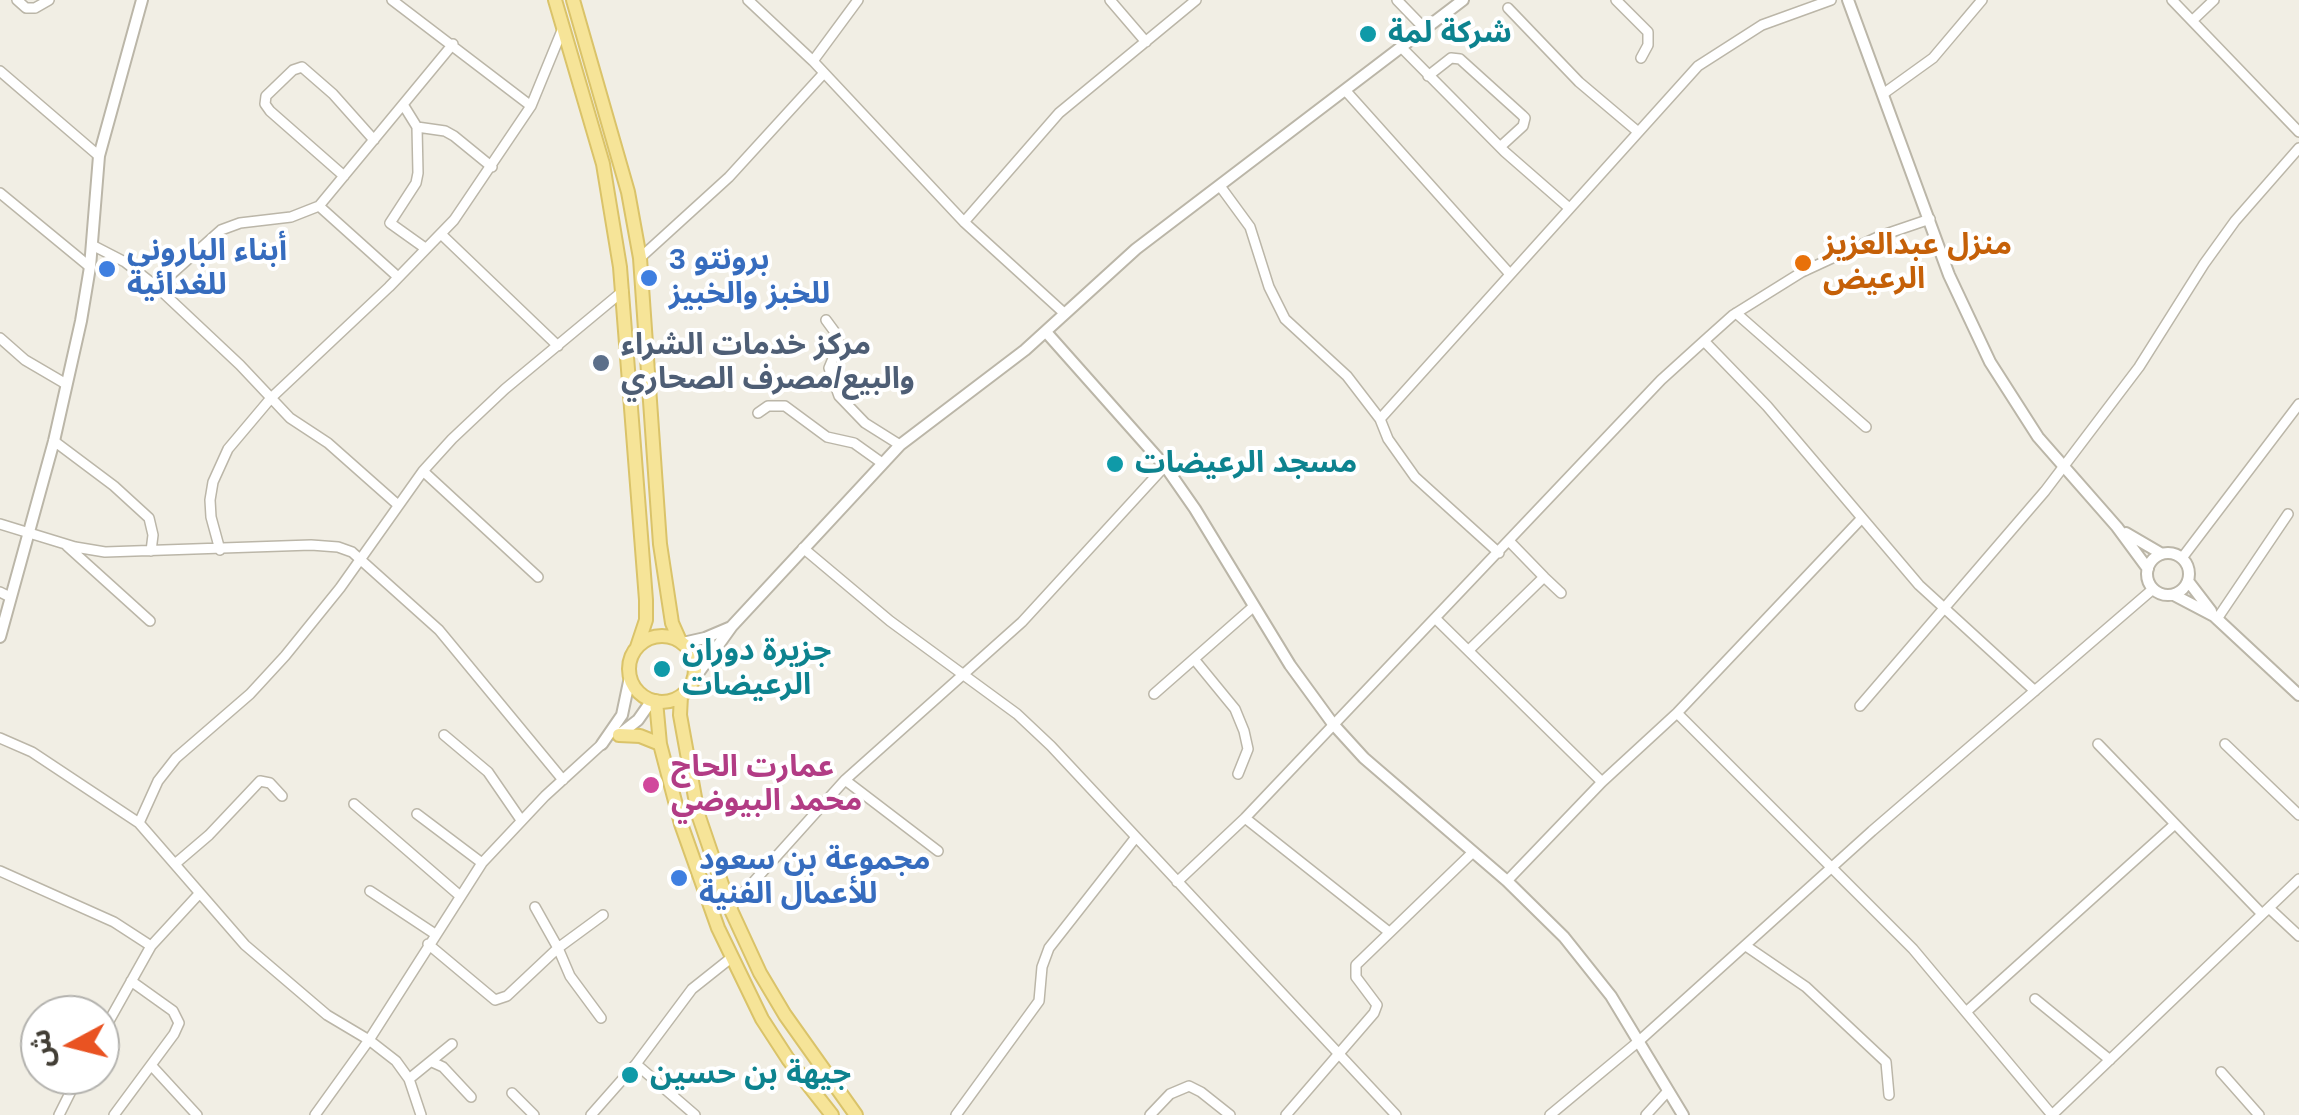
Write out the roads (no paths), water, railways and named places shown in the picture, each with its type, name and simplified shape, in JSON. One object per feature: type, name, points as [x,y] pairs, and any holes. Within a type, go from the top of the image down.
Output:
[{"type":"main road","points":[[555,0],[603,164],[622,291],[646,600],[646,620],[630,661],[630,677],[642,695],[654,701],[682,696]]},
{"type":"main road","points":[[576,2],[628,192],[640,258],[660,544],[672,623],[695,663],[694,678],[682,696],[680,714],[698,814],[730,908],[768,987],[856,1115]]},
{"type":"main road","points":[[637,647],[658,636],[682,642]]},
{"type":"main road","points":[[654,701],[660,744],[695,870],[731,958],[770,1032],[832,1115]]},
{"type":"main road","points":[[618,735],[640,736],[660,744]]},
{"type":"street","points":[[16,0],[26,8],[49,0]]},
{"type":"street","points":[[0,637],[5,594],[54,441],[90,268],[99,156],[142,0]]},
{"type":"street","points":[[392,0],[531,106]]},
{"type":"street","points":[[748,0],[813,61],[964,222],[1064,313]]},
{"type":"street","points":[[813,61],[858,0]]},
{"type":"street","points":[[1110,0],[1146,42]]},
{"type":"street","points":[[964,222],[1059,113],[1196,0]]},
{"type":"street","points":[[1396,0],[1426,28]]},
{"type":"street","points":[[694,678],[732,626],[900,445],[1046,332],[1136,249],[1463,0]]},
{"type":"street","points":[[1616,0],[1648,32],[1648,46],[1642,58]]},
{"type":"street","points":[[1380,419],[1698,66],[1762,25],[1831,0]]},
{"type":"street","points":[[1848,0],[1949,275],[1990,362],[2038,437],[2117,526],[2148,569],[2153,589],[2163,595],[2174,595],[2216,618]]},
{"type":"street","points":[[1883,94],[1933,58],[1982,0]]},
{"type":"street","points":[[2172,0],[2299,132]]},
{"type":"street","points":[[2192,20],[2214,0]]},
{"type":"street","points":[[1508,8],[1580,82],[1637,131]]},
{"type":"street","points":[[220,550],[211,517],[213,482],[228,449],[271,398],[441,234],[492,167],[531,106],[563,28]]},
{"type":"street","points":[[157,287],[221,230],[240,222],[291,217],[319,206],[453,44]]},
{"type":"street","points":[[1401,47],[1500,147],[1568,207]]},
{"type":"street","points":[[1428,76],[1451,58],[1460,59],[1522,115],[1524,126],[1500,147]]},
{"type":"street","points":[[344,176],[270,110],[265,104],[266,96],[293,70],[302,67],[333,94],[374,140]]},
{"type":"street","points":[[0,72],[99,156]]},
{"type":"street","points":[[640,258],[728,177],[824,73]]},
{"type":"street","points":[[1344,90],[1509,273]]},
{"type":"street","points":[[404,106],[417,127],[416,184],[390,223],[425,248]]},
{"type":"street","points":[[417,127],[445,131],[492,167]]},
{"type":"street","points":[[1860,706],[2062,467],[2139,366],[2235,222],[2299,148]]},
{"type":"street","points":[[1220,186],[1250,226],[1269,286],[1285,319],[1347,376],[1380,419],[1388,439],[1415,477],[1499,553]]},
{"type":"street","points":[[0,194],[90,268]]},
{"type":"street","points":[[319,206],[398,278]]},
{"type":"street","points":[[1176,882],[1244,818],[1662,380],[1704,341],[1736,313],[1802,272],[1930,219]]},
{"type":"street","points":[[441,234],[558,346]]},
{"type":"street","points":[[92,245],[125,262],[157,287],[290,418],[328,443],[398,506]]},
{"type":"street","points":[[139,823],[158,782],[176,758],[256,687],[317,618],[423,471],[472,419],[622,291]]},
{"type":"street","points":[[1736,313],[1866,427]]},
{"type":"street","points":[[826,320],[838,334],[839,344],[829,368],[839,396],[864,423],[900,445]]},
{"type":"street","points":[[1046,332],[1165,466],[1333,724],[1364,758],[1506,881],[1581,956],[1640,1041],[1683,1115]]},
{"type":"street","points":[[0,338],[25,360],[66,384]]},
{"type":"street","points":[[1704,341],[1767,406],[1943,608],[2035,690]]},
{"type":"street","points":[[2182,558],[2299,404]]},
{"type":"street","points":[[758,413],[768,406],[785,406],[827,437],[854,443],[882,463]]},
{"type":"street","points":[[54,441],[149,518],[153,534],[151,551]]},
{"type":"street","points":[[730,908],[845,780],[966,674],[1046,597],[1165,466]]},
{"type":"street","points":[[423,471],[538,576]]},
{"type":"street","points":[[2216,618],[2288,514]]},
{"type":"street","points":[[1506,881],[1602,782],[1677,713],[1861,518]]},
{"type":"street","points":[[0,524],[106,552],[326,546],[346,549],[440,630],[564,780]]},
{"type":"street","points":[[2117,526],[2162,554],[2182,558],[2189,568],[2188,581],[2174,595]]},
{"type":"street","points":[[1510,542],[1560,592]]},
{"type":"street","points":[[64,544],[150,621]]},
{"type":"street","points":[[803,548],[890,621],[966,674],[1051,746],[1396,1115]]},
{"type":"street","points":[[2148,569],[2162,554]]},
{"type":"street","points":[[1469,650],[1544,577]]},
{"type":"street","points":[[2188,581],[2216,618],[2299,695]]},
{"type":"street","points":[[1550,1115],[1640,1041],[1830,869],[2153,589]]},
{"type":"street","points":[[1154,694],[1253,606]]},
{"type":"street","points":[[1436,620],[1602,782]]},
{"type":"street","points":[[682,642],[706,638],[732,626]]},
{"type":"street","points":[[1194,659],[1235,709],[1244,731],[1248,749],[1238,774]]},
{"type":"street","points":[[316,1115],[482,864],[602,744],[622,715],[630,677]]},
{"type":"street","points":[[602,744],[638,720],[654,701]]},
{"type":"street","points":[[1677,713],[1913,949],[2052,1115],[2299,879]]},
{"type":"street","points":[[444,734],[481,765],[522,820]]},
{"type":"street","points":[[0,738],[32,752],[139,823],[234,935],[327,1015],[396,1062],[409,1079],[422,1115]]},
{"type":"street","points":[[2098,744],[2265,911],[2299,936]]},
{"type":"street","points":[[2225,744],[2299,814]]},
{"type":"street","points":[[845,780],[938,851]]},
{"type":"street","points":[[175,864],[260,782],[270,783],[282,796]]},
{"type":"street","points":[[354,804],[459,896]]},
{"type":"street","points":[[417,814],[482,864]]},
{"type":"street","points":[[1244,818],[1389,932]]},
{"type":"street","points":[[1966,1012],[2175,824]]},
{"type":"street","points":[[956,1115],[1038,1001],[1049,948],[1136,837]]},
{"type":"street","points":[[1286,1115],[1374,1014],[1377,1004],[1356,976],[1356,965],[1471,854]]},
{"type":"street","points":[[0,871],[114,922],[151,946]]},
{"type":"street","points":[[370,891],[435,934]]},
{"type":"street","points":[[120,1001],[151,946],[198,895]]},
{"type":"street","points":[[535,906],[570,976],[601,1018]]},
{"type":"street","points":[[428,944],[495,1000],[507,996],[558,948],[603,915]]},
{"type":"street","points":[[1746,946],[1806,987],[1886,1062],[1889,1095]]},
{"type":"street","points":[[592,1115],[692,989],[731,958]]},
{"type":"street","points":[[114,1115],[174,1034],[178,1018],[174,1011],[131,981]]},
{"type":"street","points":[[2035,999],[2110,1060]]},
{"type":"street","points":[[409,1079],[452,1044]]},
{"type":"street","points":[[432,1062],[471,1097]]},
{"type":"street","points":[[636,1064],[695,1115]]},
{"type":"street","points":[[151,1065],[197,1115]]},
{"type":"street","points":[[2221,1072],[2259,1115]]},
{"type":"street","points":[[1150,1115],[1170,1094],[1189,1086],[1230,1115]]},
{"type":"street","points":[[1646,1115],[1668,1092]]},
{"type":"street","points":[[512,1093],[534,1115]]},
{"type":"place","name":"شركة لمة","points":[[1368,34]]},
{"type":"place","name":"منزل عبدالعزيز الرعيض","points":[[1803,263]]},
{"type":"place","name":"أبناء البارونى للغدائية","points":[[107,269]]},
{"type":"place","name":"برونتو 3 للخبز والخبيز","points":[[649,278]]},
{"type":"place","name":"مركز خدمات الشراء والبيع/مصرف الصحاري","points":[[601,363]]},
{"type":"place","name":"مسجد الرعيضات","points":[[1115,464]]},
{"type":"place","name":"جزيرة دوران الرعيضات","points":[[662,669]]},
{"type":"place","name":"عمارت الحاج محمد البيوضي","points":[[651,785]]},
{"type":"place","name":"مجموعة بن سعود للأعمال الفنية","points":[[679,878]]},
{"type":"place","name":"جيهة بن حسين","points":[[630,1075]]}]
